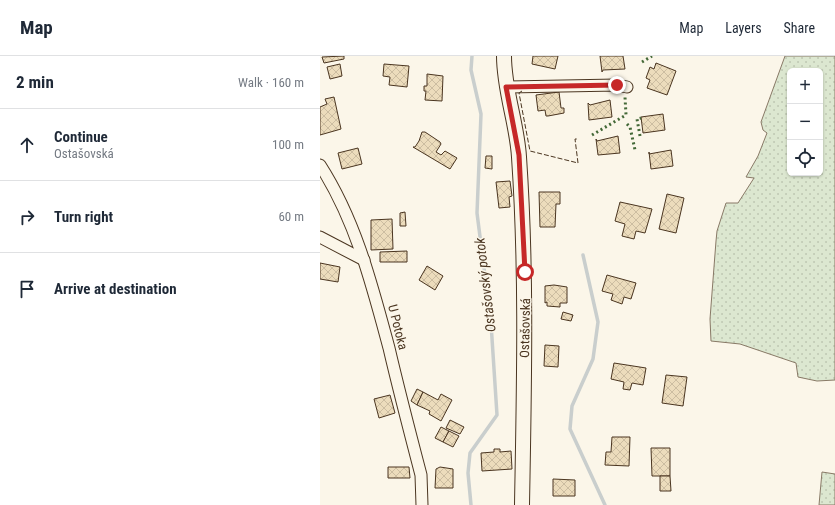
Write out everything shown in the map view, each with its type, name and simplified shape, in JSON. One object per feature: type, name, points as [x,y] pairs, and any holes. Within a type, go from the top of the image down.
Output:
[{"type":"street","name":"Ostašovská","points":[[504,56],[506,87],[519,155],[525,272],[522,505]]},
{"type":"street","points":[[506,87],[617,85],[627,87]]},
{"type":"street","name":"U Potoka","points":[[320,165],[330,181],[355,234],[372,283],[421,475],[422,505]]},
{"type":"street","points":[[320,237],[364,260]]},
{"type":"green space","points":[[785,56],[835,56],[835,380],[817,381],[798,377],[796,363],[740,344],[711,341],[710,319],[717,231],[726,203],[738,203],[754,178],[746,177],[758,156],[767,133],[763,130],[761,122]]},
{"type":"green space","points":[[822,472],[835,474],[835,505],[819,505]]},
{"type":"building","points":[[344,56],[344,59],[324,63],[322,57]]},
{"type":"building","points":[[533,56],[558,56],[555,69],[532,64]]},
{"type":"building","points":[[600,56],[623,56],[625,69],[603,70],[602,72]]},
{"type":"building","points":[[656,63],[676,71],[667,95],[647,88],[650,80],[646,78],[650,67],[654,69]]},
{"type":"building","points":[[340,64],[342,76],[330,79],[327,67]]},
{"type":"building","points":[[384,64],[409,66],[407,87],[389,85],[390,77],[383,76]]},
{"type":"building","points":[[427,74],[443,76],[442,101],[425,100],[426,91],[424,91],[424,86],[427,86]]},
{"type":"building","points":[[559,92],[561,108],[564,108],[564,113],[546,116],[545,110],[538,111],[536,95]]},
{"type":"building","points":[[334,97],[341,129],[320,135],[320,107],[327,104],[325,99]]},
{"type":"building","points":[[610,100],[612,117],[589,120],[588,103],[590,105]]},
{"type":"building","points":[[663,114],[665,130],[643,133],[641,117]]},
{"type":"building","points":[[422,132],[425,132],[440,142],[441,144],[436,152],[441,155],[445,151],[457,158],[450,169],[413,147],[415,147],[419,141]]},
{"type":"building","points":[[618,136],[620,153],[598,155],[596,139],[597,141]]},
{"type":"building","points":[[358,148],[362,164],[342,169],[338,153]]},
{"type":"building","points":[[671,150],[673,166],[651,169],[649,154]]},
{"type":"building","points":[[486,156],[492,156],[492,169],[485,168]]},
{"type":"building","points":[[510,181],[512,196],[509,197],[510,207],[499,208],[496,182]]},
{"type":"building","points":[[539,192],[560,192],[560,204],[556,204],[555,227],[540,227]]},
{"type":"building","points":[[667,194],[684,198],[676,233],[659,229]]},
{"type":"building","points":[[620,202],[652,209],[645,233],[636,231],[634,239],[622,236],[625,224],[615,221]]},
{"type":"building","points":[[405,212],[406,226],[400,226],[400,213]]},
{"type":"building","points":[[392,219],[393,249],[371,250],[371,220]]},
{"type":"building","points":[[407,251],[407,262],[380,262],[380,252]]},
{"type":"building","points":[[320,263],[340,267],[338,282],[320,279]]},
{"type":"building","points":[[427,266],[443,276],[435,290],[419,280]]},
{"type":"building","points":[[607,275],[636,283],[631,299],[624,297],[622,304],[611,300],[613,294],[602,291]]},
{"type":"building","points":[[554,285],[567,287],[567,303],[560,303],[560,307],[547,306],[547,302],[545,303],[545,286]]},
{"type":"building","points":[[563,312],[573,315],[571,321],[561,319]]},
{"type":"building","points":[[545,345],[559,346],[558,367],[544,366]]},
{"type":"building","points":[[614,363],[646,368],[643,385],[632,383],[630,390],[623,389],[624,382],[611,379]]},
{"type":"building","points":[[666,375],[687,377],[683,406],[662,403]]},
{"type":"building","points":[[417,389],[423,392],[417,405],[411,401]]},
{"type":"building","points":[[423,392],[438,400],[441,394],[452,400],[441,421],[429,414],[430,411],[417,405]]},
{"type":"building","points":[[390,395],[395,413],[379,418],[374,399]]},
{"type":"building","points":[[450,420],[464,427],[460,434],[446,428]]},
{"type":"building","points":[[441,427],[449,431],[443,442],[435,438]]},
{"type":"building","points":[[449,431],[459,436],[453,447],[443,442]]},
{"type":"building","points":[[612,437],[630,437],[629,466],[605,465],[606,452],[611,452]]},
{"type":"building","points":[[651,448],[670,448],[670,476],[652,476]]},
{"type":"building","points":[[494,449],[500,449],[500,452],[511,451],[512,469],[482,471],[481,453],[494,452]]},
{"type":"building","points":[[388,467],[409,467],[410,478],[388,478]]},
{"type":"building","points":[[440,467],[453,469],[453,488],[435,488],[436,469]]},
{"type":"building","points":[[660,476],[670,476],[671,491],[660,491]]},
{"type":"building","points":[[553,479],[575,480],[575,496],[553,496]]},
{"type":"waterway","name":"Ostašovský potok","points":[[471,505],[468,473],[470,453],[497,415],[491,323],[477,213],[481,114],[471,70],[472,56]]},
{"type":"waterway","points":[[583,255],[598,322],[593,359],[572,406],[570,429],[605,505]]},
{"type":"hedge","points":[[642,62],[652,56]]},
{"type":"hedge","points":[[592,135],[626,115],[625,97]]},
{"type":"hedge","points":[[640,136],[637,119],[641,118]]},
{"type":"hedge","points":[[627,124],[630,127],[635,150]]},
{"type":"fence","points":[[522,91],[519,93],[530,151],[578,163],[575,139],[578,139]]},
{"type":"route","points":[[525,272],[519,155],[506,87],[617,85]]}]
